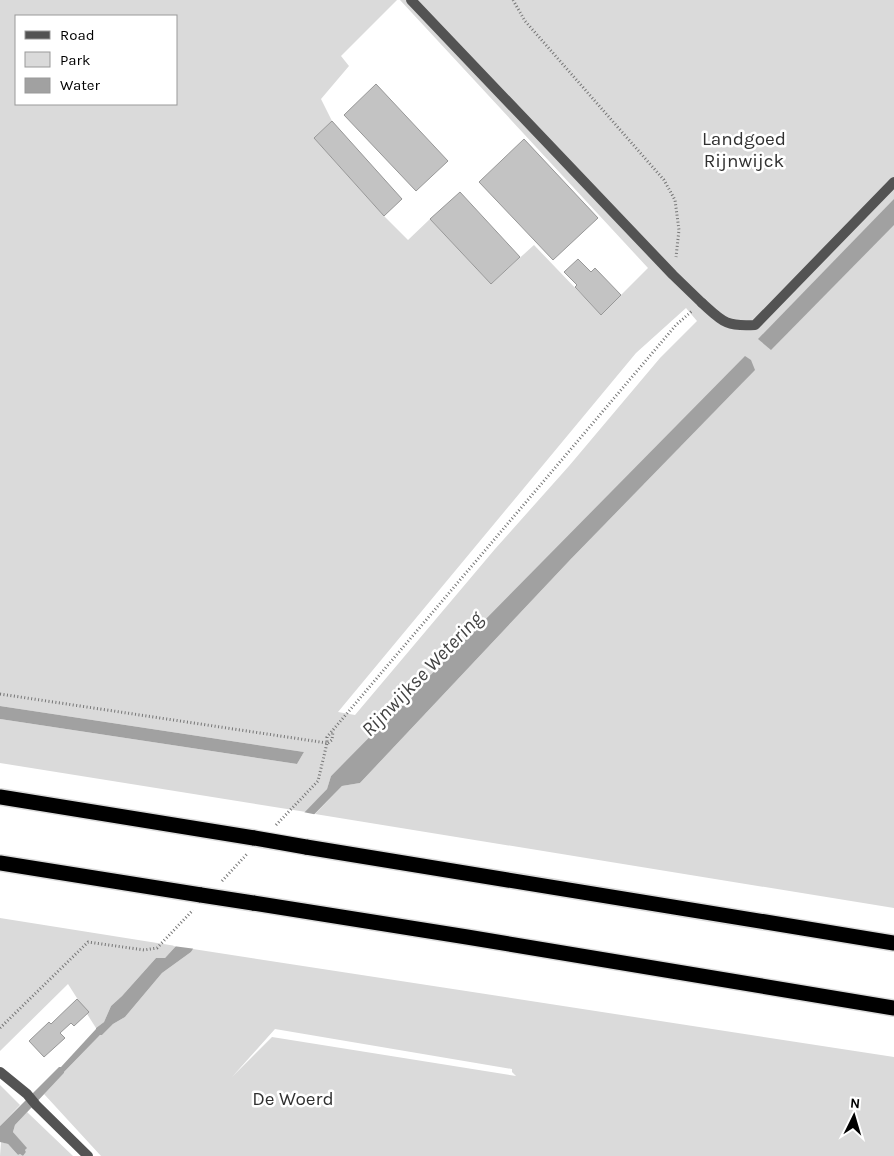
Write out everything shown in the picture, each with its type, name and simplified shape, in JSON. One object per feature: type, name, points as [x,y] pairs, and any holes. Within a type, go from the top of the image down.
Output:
[{"type":"highway","points":[[0,797],[253,844],[306,847],[894,943]]},
{"type":"highway","points":[[0,863],[199,901],[253,903],[894,1008]]},
{"type":"street","points":[[411,0],[673,275],[724,322],[740,326],[755,324],[894,182]]},
{"type":"street","points":[[0,1072],[27,1094],[36,1106],[88,1156]]},
{"type":"path","points":[[513,0],[525,21],[664,180],[675,200],[679,230],[673,275]]},
{"type":"path","points":[[271,830],[318,781],[327,737],[676,325],[702,303]]},
{"type":"path","points":[[0,694],[327,743]]},
{"type":"path","points":[[217,886],[253,844]]},
{"type":"path","points":[[0,1028],[88,942],[144,950],[157,948],[199,901]]},
{"type":"green space","name":"Landgoed Rijnwijck","points":[[0,0],[397,0],[341,56],[349,66],[321,99],[332,121],[314,138],[408,240],[430,219],[491,284],[534,245],[601,315],[648,268],[400,0],[894,0],[894,908],[315,814],[342,786],[360,783],[570,560],[749,376],[331,776],[327,789],[306,812],[0,763],[0,719],[297,764],[304,752],[0,706]],"holes":[[[686,308],[697,321],[660,358],[355,715],[338,712],[636,353]]]},
{"type":"green space","points":[[0,918],[176,946],[165,958],[156,958],[111,1006],[104,1022],[96,1028],[68,984],[0,1051]]},
{"type":"green space","name":"De Woerd","points":[[193,949],[894,1057],[894,1156],[101,1156],[44,1094],[100,1035],[125,1017],[162,973]],"holes":[[[275,1029],[512,1069],[516,1076],[272,1037],[232,1077]]]},
{"type":"green space","points":[[0,1085],[20,1105],[0,1126]]},
{"type":"green space","points":[[27,1112],[73,1156],[23,1156],[26,1148],[13,1132],[15,1125]]},
{"type":"green space","points":[[1,1142],[8,1144],[18,1155],[23,1156],[0,1156]]},
{"type":"water","points":[[894,199],[894,225],[771,350],[758,339]]},
{"type":"water","points":[[745,356],[751,360],[755,370],[570,560],[360,783],[342,786],[197,934],[191,952],[162,973],[125,1017],[100,1035],[15,1125],[13,1132],[27,1148],[23,1156],[18,1155],[8,1144],[0,1142],[0,1126],[104,1022],[111,1006],[156,958],[165,958],[327,789],[331,776]]},
{"type":"water","points":[[0,706],[304,752],[297,764],[0,719]]},
{"type":"pier","points":[[303,812],[318,815],[200,936],[196,949],[173,946]]},
{"type":"building","points":[[376,84],[448,161],[416,191],[344,115]]},
{"type":"building","points":[[332,121],[402,199],[384,216],[314,138]]},
{"type":"building","points":[[524,139],[598,218],[553,260],[479,182]]},
{"type":"building","points":[[460,192],[520,257],[491,284],[430,219]]},
{"type":"building","points":[[578,259],[591,272],[595,268],[621,295],[601,315],[564,272]]},
{"type":"building","points":[[77,999],[89,1012],[74,1026],[71,1023],[60,1033],[65,1038],[44,1057],[29,1041],[49,1022],[51,1024]]},
{"type":"water label","name":"Rijnwijkse Wetering","points":[[422,674]]}]
